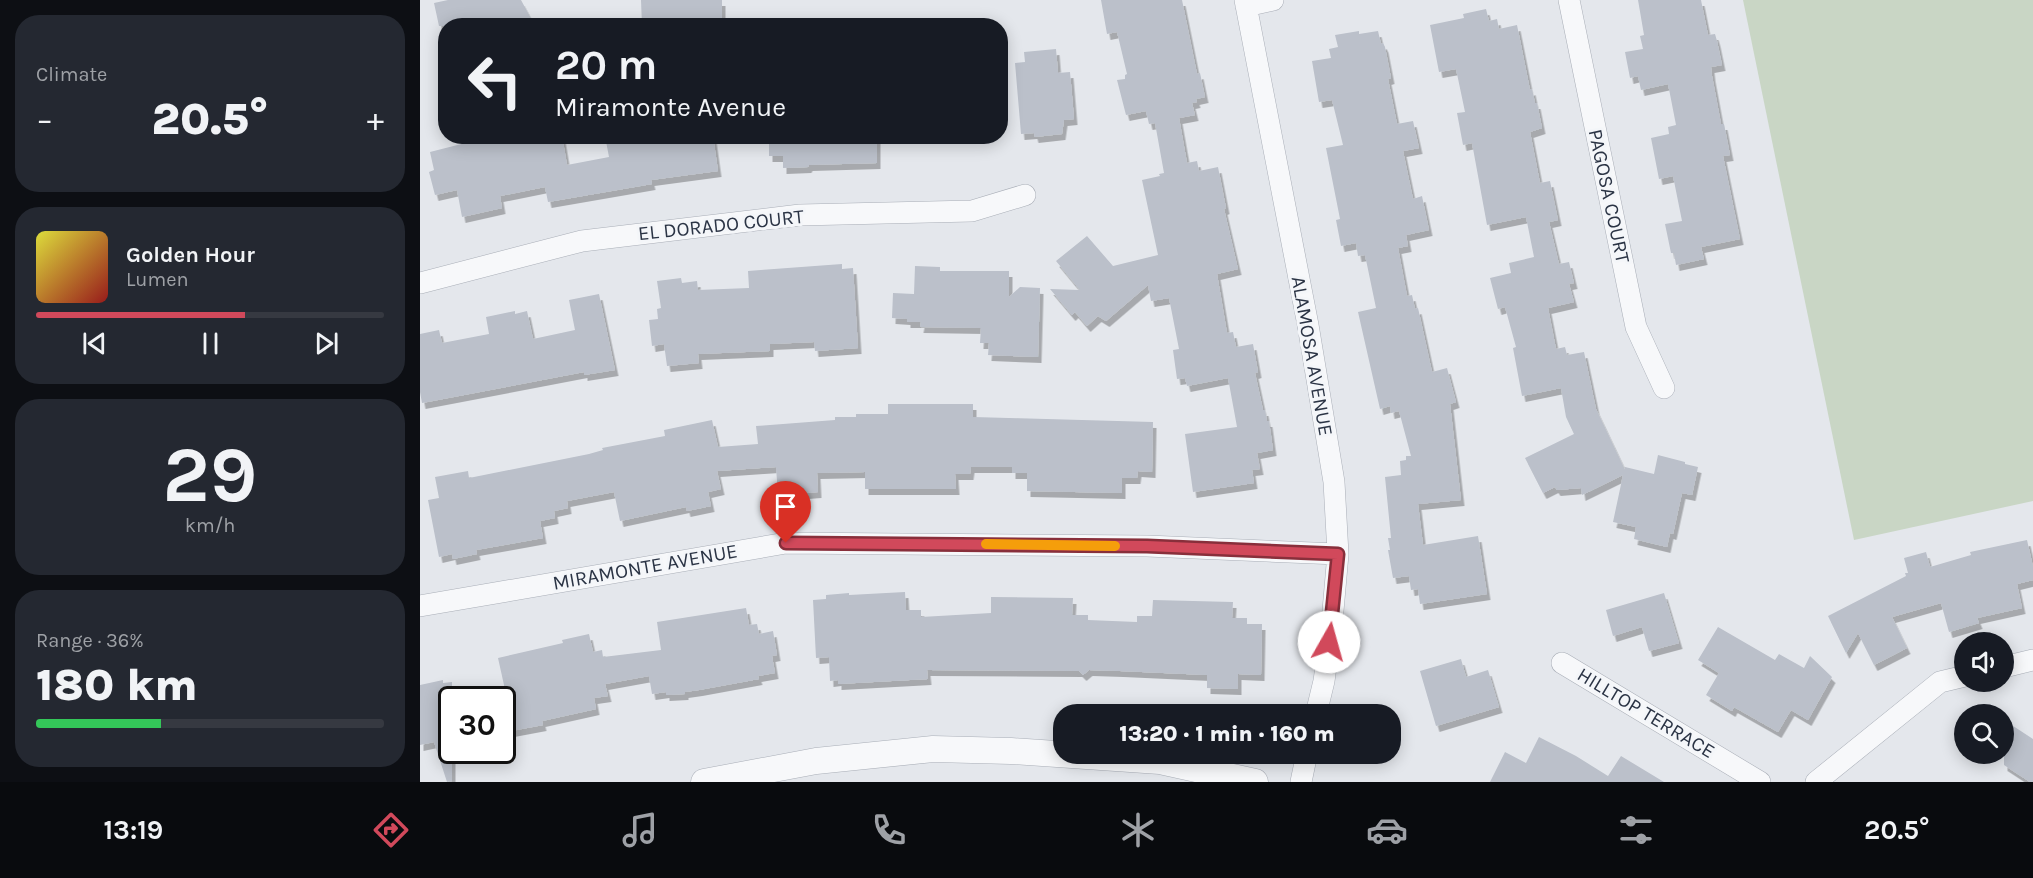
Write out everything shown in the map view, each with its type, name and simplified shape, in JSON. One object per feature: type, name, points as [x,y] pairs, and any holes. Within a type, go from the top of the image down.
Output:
[{"type":"street","points":[[1246,3],[1273,0]]},
{"type":"street","name":"PAGOSA COURT","points":[[1569,0],[1636,327],[1664,388]]},
{"type":"street","name":"ALAMOSA AVENUE","points":[[1246,3],[1310,337],[1334,482],[1338,554],[1332,622],[1318,704]]},
{"type":"street","name":"EL DORADO COURT","points":[[420,283],[582,241],[800,215],[972,211],[1025,195]]},
{"type":"street","name":"MIRAMONTE AVENUE","points":[[420,606],[786,543],[1147,546],[1338,554]]},
{"type":"street","points":[[2014,665],[2033,660]]},
{"type":"street","name":"HILLTOP TERRACE","points":[[1562,663],[1760,782]]},
{"type":"street","points":[[1816,782],[1940,682],[1954,679]]},
{"type":"street","points":[[704,782],[816,762],[933,749],[1011,751],[1160,761],[1255,782]]},
{"type":"street","points":[[1301,782],[1305,764]]},
{"type":"green space","points":[[1743,0],[2033,0],[2033,501],[1854,540]]},
{"type":"building","points":[[448,0],[521,0],[531,18],[438,18],[438,21],[434,3]]},
{"type":"building","points":[[641,0],[722,0],[722,18],[642,18]]},
{"type":"building","points":[[1101,0],[1182,0],[1197,74],[1200,73],[1205,97],[1196,99],[1197,102],[1192,103],[1195,115],[1179,118],[1187,163],[1197,161],[1199,171],[1218,167],[1226,208],[1224,209],[1238,269],[1217,274],[1227,333],[1233,332],[1236,347],[1253,344],[1258,372],[1255,373],[1263,410],[1269,421],[1273,450],[1257,453],[1260,469],[1252,470],[1254,483],[1193,492],[1185,434],[1237,427],[1228,378],[1187,386],[1185,378],[1177,379],[1173,350],[1179,349],[1169,298],[1151,301],[1148,285],[1106,321],[1098,316],[1087,326],[1075,312],[1072,315],[1050,289],[1080,290],[1056,261],[1087,236],[1113,266],[1158,255],[1142,180],[1164,173],[1155,123],[1149,124],[1146,111],[1126,115],[1117,80],[1125,79],[1127,74],[1117,32],[1107,34]]},
{"type":"building","points":[[1638,0],[1701,0],[1708,35],[1715,34],[1722,65],[1711,67],[1721,124],[1724,124],[1730,155],[1723,156],[1740,239],[1701,247],[1704,259],[1676,265],[1665,224],[1682,221],[1673,176],[1659,179],[1651,138],[1669,134],[1668,127],[1676,125],[1668,84],[1641,90],[1638,76],[1630,78],[1625,52],[1643,49],[1640,36],[1644,35]]},
{"type":"building","points":[[1486,9],[1489,21],[1497,19],[1499,29],[1517,25],[1530,90],[1532,89],[1535,103],[1537,103],[1542,128],[1530,132],[1540,183],[1550,181],[1558,220],[1549,222],[1559,264],[1569,262],[1574,283],[1569,284],[1574,302],[1548,308],[1556,349],[1565,347],[1567,355],[1584,352],[1596,409],[1625,470],[1625,467],[1654,474],[1658,455],[1698,467],[1692,495],[1682,493],[1673,534],[1670,533],[1667,547],[1634,539],[1636,527],[1613,522],[1623,475],[1582,495],[1581,488],[1557,490],[1555,487],[1543,493],[1525,458],[1574,434],[1566,417],[1561,388],[1522,396],[1513,348],[1516,347],[1505,307],[1498,309],[1490,278],[1511,273],[1509,263],[1534,257],[1526,217],[1487,225],[1472,143],[1463,145],[1457,113],[1465,112],[1456,69],[1439,72],[1430,25],[1464,18],[1463,14]]},
{"type":"building","points":[[1359,31],[1359,34],[1378,31],[1381,44],[1383,43],[1385,47],[1391,78],[1388,79],[1397,124],[1413,121],[1419,148],[1403,151],[1413,199],[1422,196],[1429,230],[1406,235],[1408,246],[1398,248],[1407,296],[1412,295],[1415,309],[1418,308],[1432,372],[1447,368],[1456,402],[1450,404],[1461,500],[1418,504],[1423,545],[1478,536],[1487,594],[1420,604],[1418,589],[1411,590],[1409,576],[1393,578],[1388,550],[1390,550],[1388,538],[1391,538],[1385,477],[1401,475],[1400,461],[1406,460],[1406,456],[1411,456],[1399,411],[1391,413],[1390,406],[1380,409],[1358,312],[1376,308],[1365,255],[1358,256],[1356,243],[1341,246],[1336,220],[1340,219],[1326,148],[1343,145],[1332,100],[1319,102],[1312,61],[1331,58],[1329,49],[1338,47],[1335,35]]},
{"type":"building","points":[[1056,49],[1058,73],[1070,72],[1074,119],[1064,120],[1062,134],[1035,137],[1034,133],[1021,134],[1015,63],[1025,62],[1024,52]]},
{"type":"building","points":[[461,144],[563,144],[567,165],[609,157],[607,144],[714,144],[718,171],[651,180],[652,184],[548,202],[545,187],[500,196],[502,208],[462,217],[457,190],[435,195],[429,172],[434,170],[430,152]]},
{"type":"building","points":[[769,144],[877,144],[877,163],[783,168],[783,156],[769,156]]},
{"type":"building","points":[[842,264],[842,269],[853,268],[858,348],[815,351],[814,342],[770,344],[770,351],[698,354],[699,363],[667,366],[664,344],[652,346],[649,320],[658,319],[657,309],[661,308],[657,281],[681,278],[682,283],[697,281],[698,290],[749,288],[748,271]]},
{"type":"building","points":[[915,266],[940,267],[940,271],[1009,271],[1009,297],[1020,287],[1040,288],[1038,357],[988,355],[989,343],[980,343],[981,328],[920,327],[921,322],[907,322],[907,319],[892,318],[893,293],[914,294]]},
{"type":"building","points":[[599,294],[615,370],[584,375],[584,372],[422,403],[420,334],[439,330],[442,343],[489,334],[486,317],[515,311],[515,314],[527,311],[533,339],[575,330],[569,300]]},
{"type":"building","points":[[888,404],[973,404],[973,417],[1153,422],[1152,472],[1138,471],[1137,478],[1122,478],[1122,493],[1027,491],[1027,473],[1012,473],[1012,467],[971,467],[970,474],[955,474],[956,489],[865,489],[865,472],[817,473],[818,492],[778,495],[776,467],[717,471],[721,489],[708,492],[711,506],[687,511],[686,507],[620,521],[614,492],[567,501],[568,508],[554,511],[555,518],[540,521],[543,538],[476,550],[477,554],[453,559],[452,554],[439,557],[428,500],[439,498],[435,477],[468,471],[469,478],[589,454],[603,450],[602,448],[665,436],[664,430],[712,420],[718,447],[758,444],[756,426],[835,420],[835,417],[856,417],[856,414],[888,414]]},
{"type":"building","points":[[2027,540],[2033,567],[2033,580],[2017,584],[2022,608],[1977,618],[1979,623],[1949,632],[1941,603],[1892,617],[1907,648],[1874,665],[1858,633],[1846,653],[1828,616],[1906,576],[1905,573],[1908,573],[1904,558],[1926,552],[1930,567],[1971,555],[1970,552]]},
{"type":"building","points":[[905,592],[906,610],[921,610],[921,617],[991,613],[991,597],[1073,598],[1072,615],[1088,615],[1088,620],[1137,622],[1137,616],[1152,616],[1153,600],[1233,602],[1232,618],[1247,618],[1247,624],[1262,624],[1261,675],[1238,674],[1238,689],[1207,688],[1207,675],[1089,670],[1083,675],[1079,671],[927,670],[928,679],[838,684],[838,680],[830,681],[829,657],[816,658],[813,600],[826,599],[826,595],[849,593],[849,595]]},
{"type":"building","points":[[1664,593],[1679,643],[1649,651],[1642,627],[1613,636],[1606,610]]},
{"type":"building","points":[[746,608],[749,625],[757,624],[759,634],[773,631],[777,655],[772,656],[775,673],[758,676],[759,679],[685,692],[685,694],[666,695],[666,692],[652,694],[649,676],[605,684],[608,696],[594,698],[596,709],[542,721],[543,725],[516,730],[516,686],[504,686],[498,658],[563,643],[562,640],[589,634],[593,652],[602,650],[603,657],[661,650],[657,622]]},
{"type":"building","points":[[1718,627],[1775,660],[1779,654],[1804,668],[1810,656],[1832,677],[1808,720],[1791,710],[1778,732],[1734,707],[1732,711],[1706,695],[1719,673],[1698,660]]},
{"type":"building","points":[[1461,659],[1466,677],[1488,670],[1499,707],[1436,726],[1420,671]]},
{"type":"building","points":[[443,680],[443,683],[452,682],[452,686],[438,686],[438,754],[434,742],[420,745],[420,685]]},
{"type":"building","points":[[2014,727],[2033,739],[2033,782],[2004,765],[2014,764]]},
{"type":"building","points":[[1539,737],[1608,776],[1621,756],[1664,782],[1490,782],[1505,752],[1526,763]]},
{"type":"building","points":[[441,764],[452,764],[452,781],[447,782]]},
{"type":"slow traffic","points":[[986,544],[1115,546]]},
{"type":"route","points":[[786,543],[1147,546],[1338,554],[1329,642]]}]
